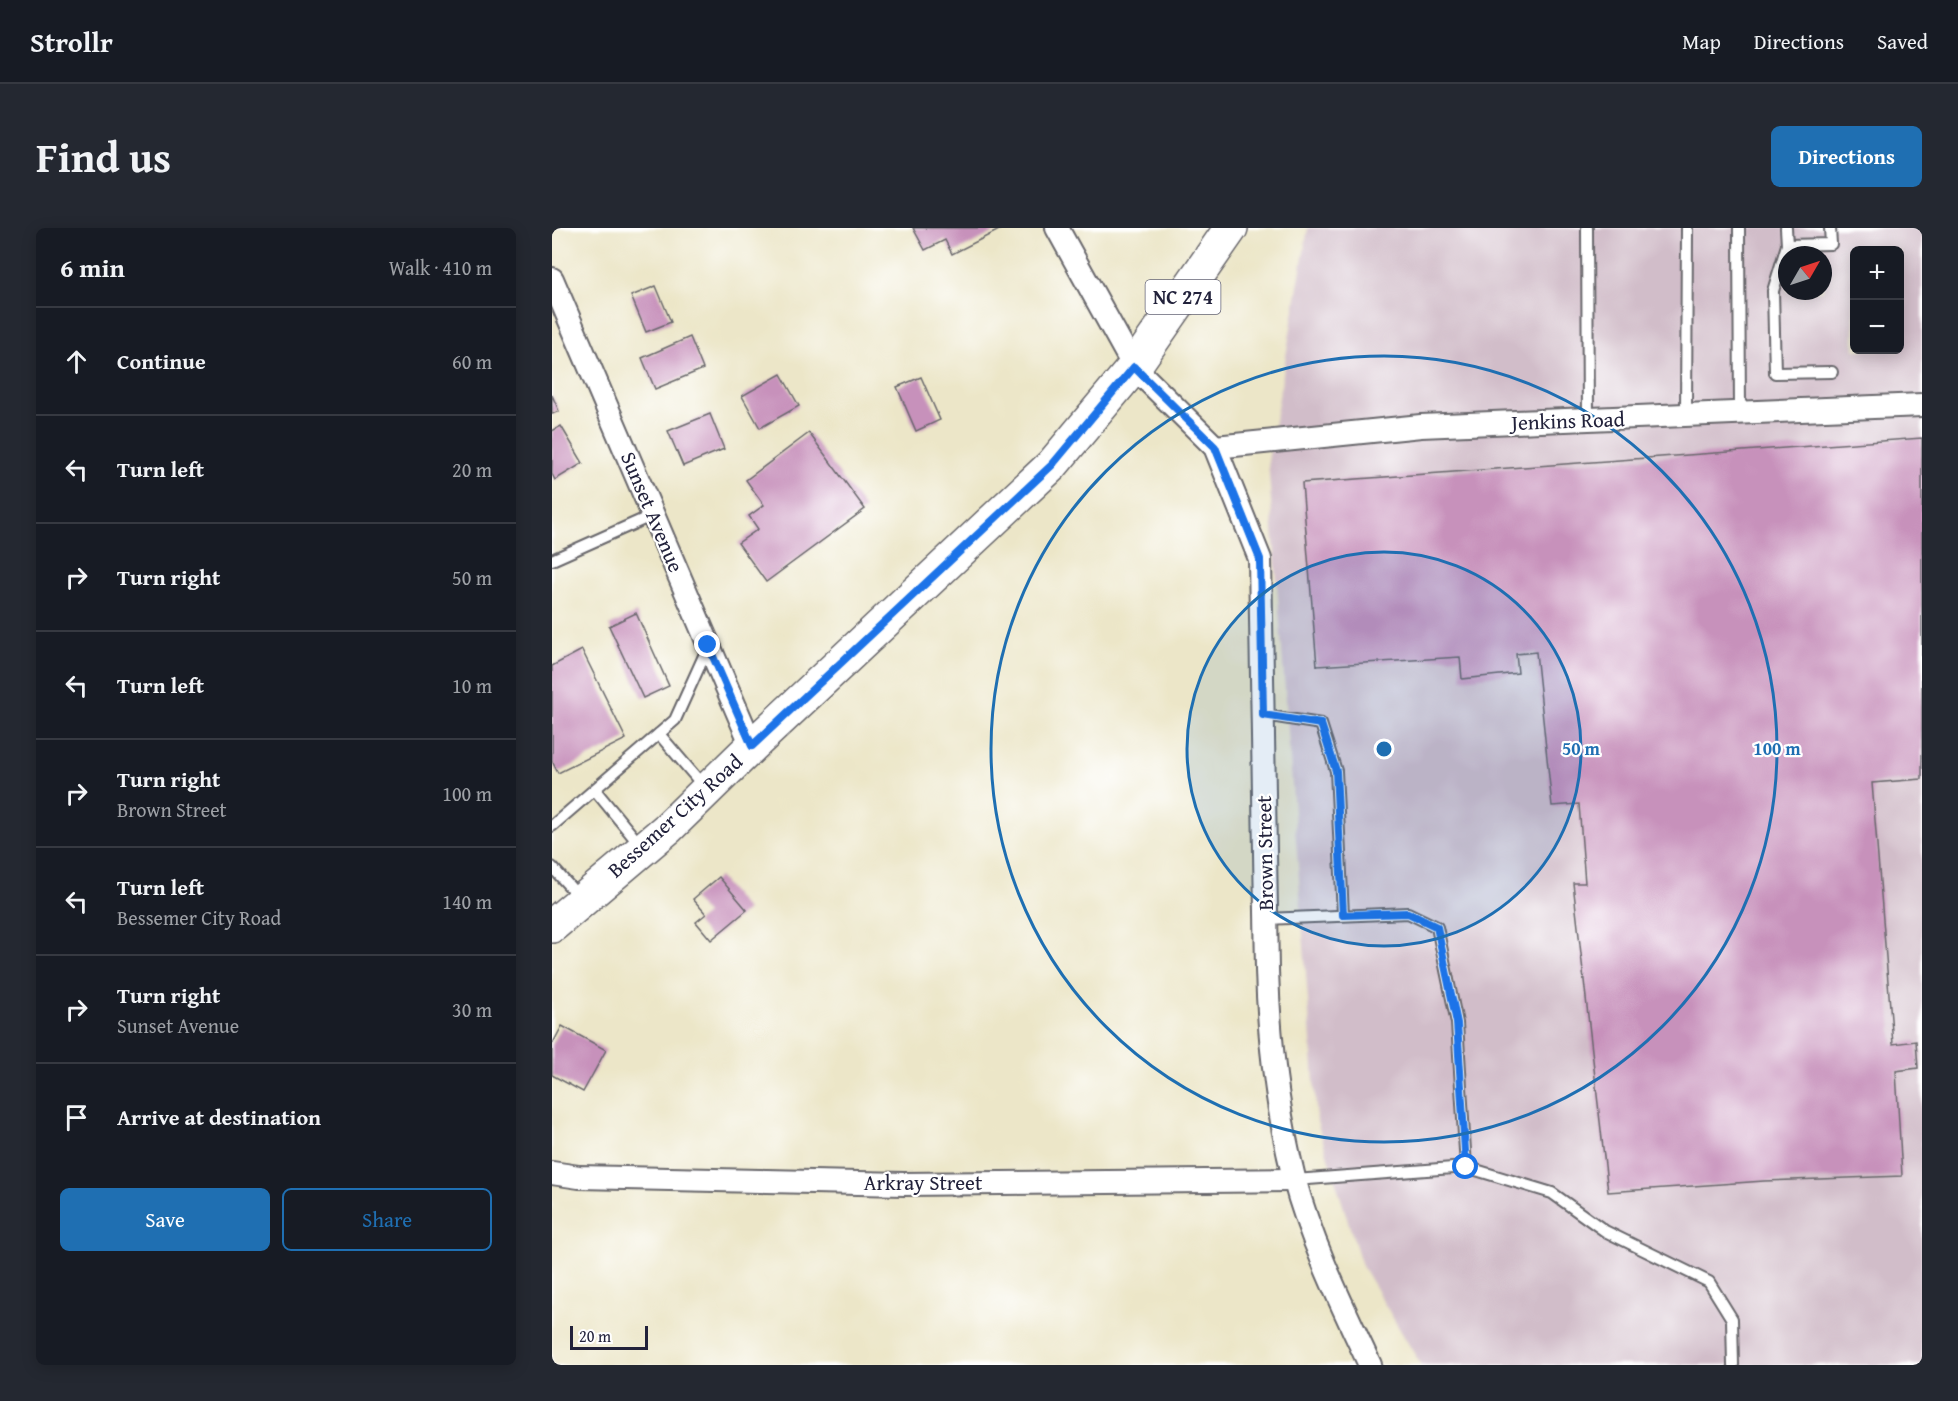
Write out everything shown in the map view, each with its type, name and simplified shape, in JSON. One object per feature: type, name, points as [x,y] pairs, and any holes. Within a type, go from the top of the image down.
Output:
[{"type":"main road","name":"Bessemer City Road","points":[[552,926],[643,849],[707,790],[1052,465],[1134,367],[1223,233]]},
{"type":"street","name":"Brown Street","points":[[1057,228],[1134,367],[1215,447],[1260,559],[1268,1023],[1279,1104],[1294,1180],[1341,1302],[1370,1365]]},
{"type":"street","name":"Sunset Avenue","points":[[552,279],[752,746]]},
{"type":"street","name":"Jenkins Road","points":[[1215,447],[1421,426],[1740,415],[1922,405]]},
{"type":"street","name":"Arkray Street","points":[[552,1173],[579,1177],[904,1184],[1294,1180]]},
{"type":"lane","points":[[1587,228],[1588,420]]},
{"type":"lane","points":[[1686,416],[1687,228]]},
{"type":"lane","points":[[1739,228],[1740,415]]},
{"type":"lane","points":[[1786,228],[1787,245],[1773,291],[1775,373],[1832,372]]},
{"type":"lane","points":[[1787,245],[1831,244],[1830,228]]},
{"type":"lane","points":[[552,560],[653,515]]},
{"type":"lane","points":[[552,826],[675,720],[708,645]]},
{"type":"lane","points":[[1263,715],[1321,724],[1336,771],[1343,915]]},
{"type":"lane","points":[[659,734],[707,790]]},
{"type":"lane","points":[[595,790],[643,849]]},
{"type":"lane","points":[[552,867],[581,900]]},
{"type":"lane","points":[[1266,919],[1408,913],[1437,927],[1457,1023],[1466,1167]]},
{"type":"lane","points":[[1294,1180],[1466,1167],[1552,1193],[1605,1231],[1709,1282],[1732,1319],[1733,1365]]},
{"type":"shaded area","points":[[1308,228],[1922,228],[1922,1365],[1421,1365],[1362,1266],[1317,1122],[1268,461]]},
{"type":"building","points":[[913,228],[1003,228],[952,254],[945,240],[925,250]]},
{"type":"building","points":[[656,286],[671,322],[646,332],[631,296]]},
{"type":"building","points":[[690,337],[703,369],[655,389],[642,358]]},
{"type":"building","points":[[781,374],[799,406],[760,428],[742,396]]},
{"type":"building","points":[[921,377],[940,420],[916,431],[897,387]]},
{"type":"building","points":[[552,395],[559,411],[552,414]]},
{"type":"building","points":[[710,414],[724,449],[683,466],[668,431]]},
{"type":"building","points":[[561,426],[583,463],[555,480],[552,474],[552,431]]},
{"type":"building","points":[[809,433],[865,509],[766,582],[738,543],[758,529],[749,516],[764,505],[746,480]]},
{"type":"building","points":[[1922,438],[1922,779],[1872,783],[1893,1044],[1916,1041],[1918,1068],[1896,1071],[1902,1176],[1764,1181],[1608,1192],[1573,883],[1585,883],[1579,804],[1552,806],[1536,652],[1516,654],[1518,673],[1462,679],[1460,657],[1317,666],[1302,483]]},
{"type":"building","points":[[636,613],[669,686],[643,698],[609,626]]},
{"type":"building","points":[[582,650],[626,739],[558,773],[552,761],[552,666]]},
{"type":"building","points":[[719,877],[747,910],[711,940],[696,922],[706,914],[693,899]]},
{"type":"building","points":[[562,1026],[606,1050],[583,1092],[552,1075],[552,1045]]},
{"type":"route","points":[[708,645],[752,746],[1052,465],[1134,367],[1215,447],[1260,559],[1263,715],[1321,724],[1336,771],[1343,915],[1408,913],[1437,927],[1457,1023],[1466,1167]]}]
